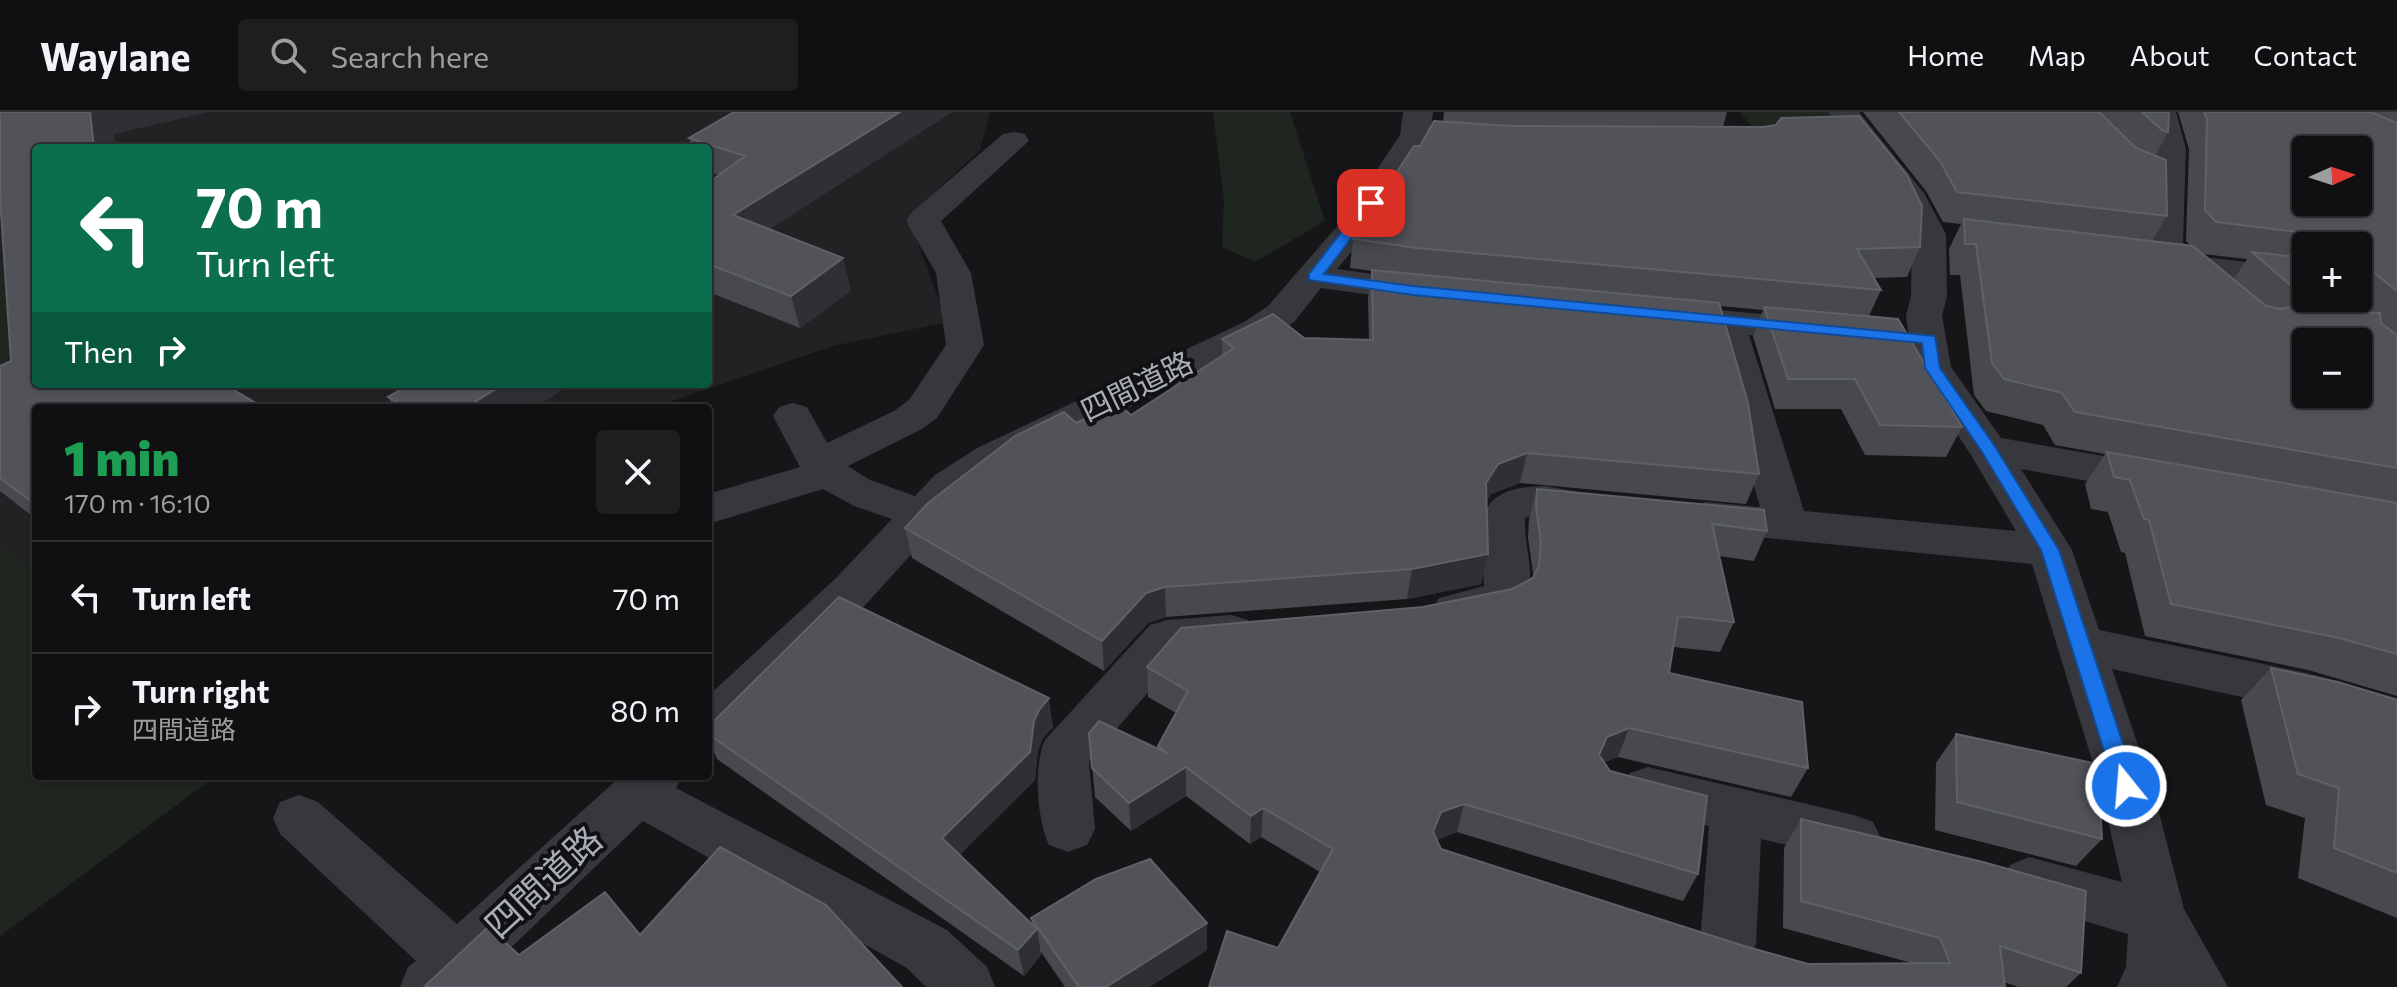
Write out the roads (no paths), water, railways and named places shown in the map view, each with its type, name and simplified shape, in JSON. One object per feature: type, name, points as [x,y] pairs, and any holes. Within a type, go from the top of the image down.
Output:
[{"type":"street","points":[[1843,112],[1944,236],[1924,316],[1914,338],[2050,550],[2126,786],[2158,917],[2199,987]]},
{"type":"street","points":[[2161,112],[2173,153],[2156,179],[2166,243],[2184,265],[2226,300]]},
{"type":"street","name":"四間道路","points":[[712,723],[852,590],[950,485],[992,458],[1257,330],[1281,314],[1359,222],[1426,128]]},
{"type":"street","points":[[712,508],[824,468],[923,409],[965,345],[958,283],[948,259],[925,229],[924,219],[1014,141]]},
{"type":"street","points":[[2139,259],[2287,275],[2292,279]]},
{"type":"street","points":[[1314,277],[1460,295]]},
{"type":"street","points":[[1634,312],[1852,332]]},
{"type":"street","points":[[1727,322],[1786,523]]},
{"type":"street","points":[[793,416],[824,468],[853,489],[923,514]]},
{"type":"street","points":[[1988,449],[2193,486]]},
{"type":"street","points":[[1422,617],[1499,600],[1507,593],[1503,515],[1507,508],[1521,501],[1786,523],[2050,550]]},
{"type":"street","points":[[1068,829],[1063,755],[1167,638],[1267,630]]},
{"type":"street","points":[[2081,644],[2307,692],[2397,718]]},
{"type":"street","points":[[1617,782],[1901,849]]},
{"type":"street","points":[[647,784],[927,949],[966,987]]},
{"type":"street","name":"四間道路","points":[[443,974],[647,784]]},
{"type":"street","points":[[1728,943],[1736,810]]},
{"type":"street","points":[[299,818],[443,974]]},
{"type":"street","points":[[1976,867],[2158,917]]},
{"type":"street","points":[[2146,987],[2154,972],[2158,917]]}]
